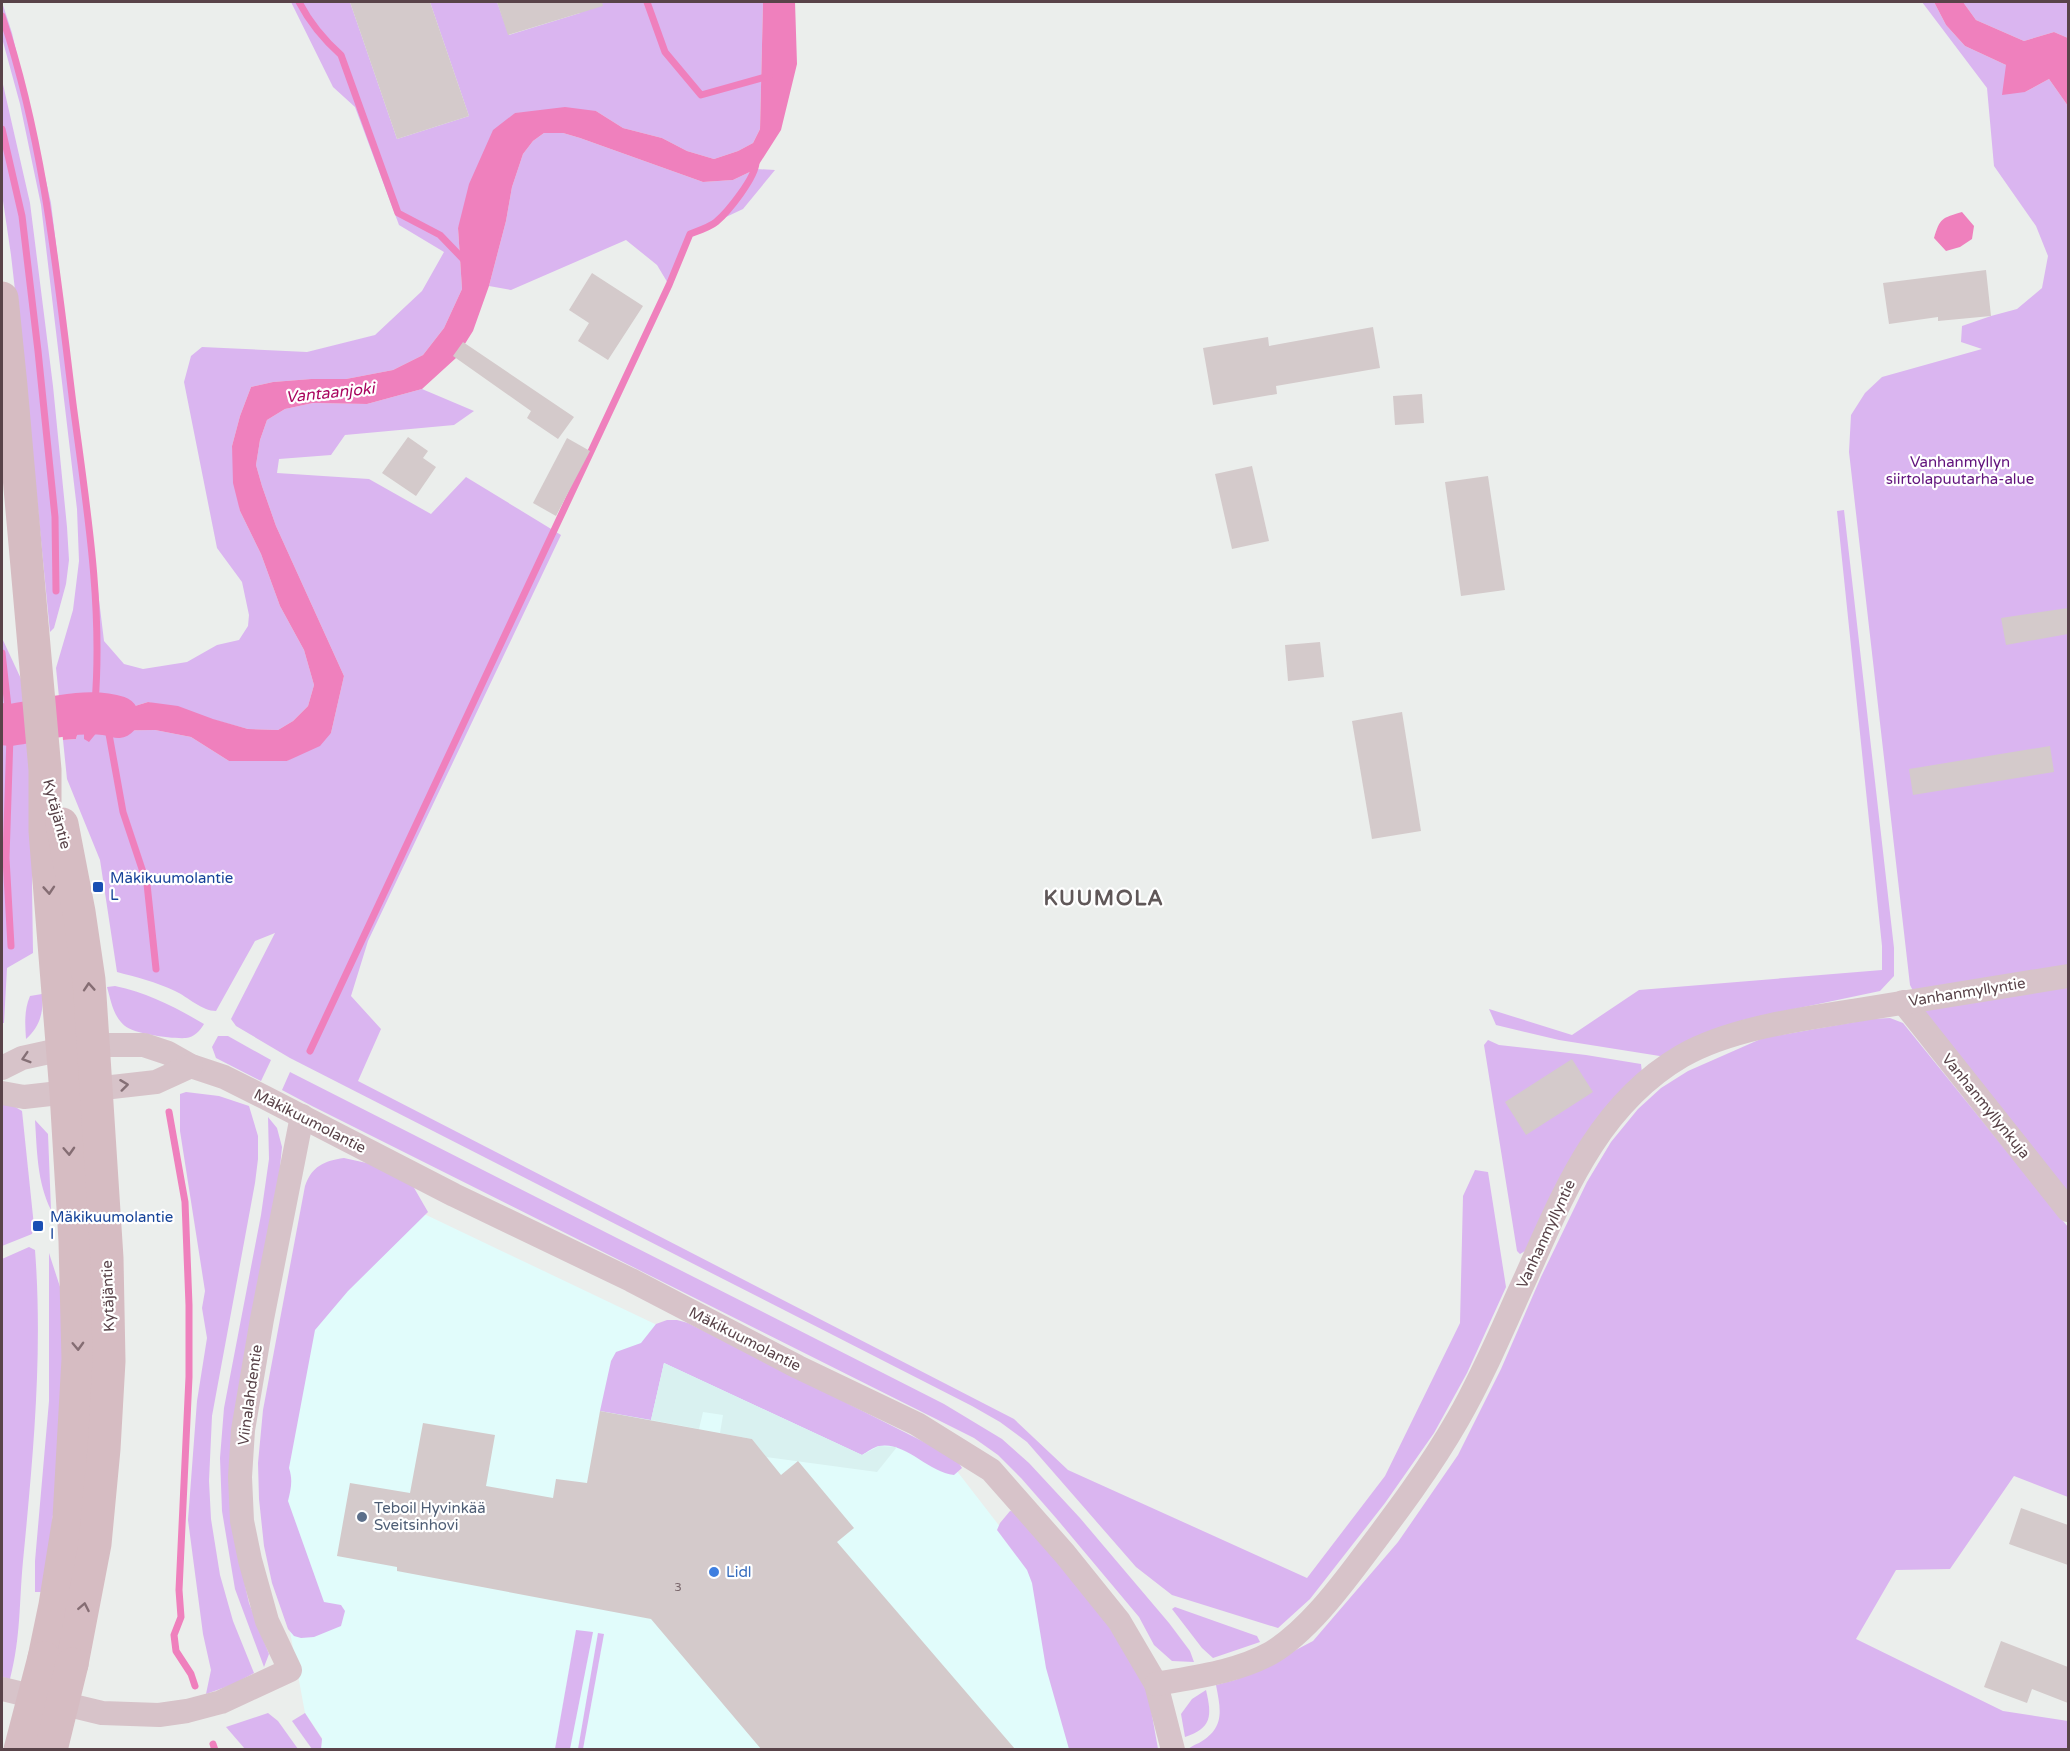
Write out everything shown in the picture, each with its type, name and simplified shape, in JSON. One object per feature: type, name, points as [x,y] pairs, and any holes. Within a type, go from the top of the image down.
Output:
[{"type":"street","name":"Kytäjäntie","points":[[2,298],[45,770],[45,831],[49,896],[77,1047],[81,1091],[75,1241],[78,1359],[69,1518],[55,1605],[58,1661],[51,1749]]},
{"type":"street","name":"Vanhanmyllyntie","points":[[1156,1684],[1207,1675],[1271,1653],[1293,1636],[1323,1606],[1349,1575],[1412,1492],[1459,1418],[1496,1343],[1568,1183],[1591,1145],[1620,1106],[1639,1088],[1683,1056],[1710,1044],[1754,1030],[1801,1019],[2068,976]]},
{"type":"street","name":"Vanhanmyllynkuja","points":[[1903,1002],[2068,1210]]},
{"type":"street","name":"Mäkikuumolantie","points":[[2,1068],[22,1058],[77,1047],[144,1045],[168,1053],[191,1066],[224,1077],[454,1196],[631,1280],[917,1424],[991,1470],[1065,1554],[1119,1621],[1156,1684],[1173,1749]]},
{"type":"street","points":[[2,1094],[24,1097],[156,1082],[191,1066]]},
{"type":"street","name":"Viinalahdentie","points":[[2,1689],[102,1713],[159,1714],[187,1711],[221,1701],[290,1670],[267,1620],[250,1560],[242,1521],[240,1478],[243,1430],[262,1319],[302,1116]]},
{"type":"street","name":"Kytäjäntie","points":[[20,1749],[58,1661]]},
{"type":"shaded area","points":[[420,1212],[953,1466],[1035,1572],[1083,1749],[321,1749],[322,1738],[305,1713],[276,1556],[304,1322]]},
{"type":"green space","points":[[2,2],[12,33],[51,203],[104,641],[124,664],[143,669],[187,662],[217,645],[239,640],[248,626],[249,615],[242,582],[217,548],[184,382],[191,356],[202,347],[307,352],[375,335],[422,291],[444,252],[399,225],[355,107],[333,87],[291,2],[350,2],[397,139],[469,116],[430,2],[497,2],[509,35],[580,13],[577,2],[763,2],[760,129],[753,143],[714,159],[687,151],[662,138],[623,128],[596,111],[515,113],[458,228],[462,289],[444,328],[423,355],[393,370],[346,379],[273,382],[251,387],[232,446],[240,511],[261,554],[280,606],[304,650],[314,685],[308,706],[293,721],[278,730],[248,729],[148,702],[125,709],[95,697],[60,707],[56,668],[73,610],[79,561],[77,509],[41,205],[20,104],[2,38]]},
{"type":"green space","name":"Vanhanmyllyn siirtolapuutarha-alue","points":[[1922,2],[1934,2],[1946,25],[1965,46],[2006,65],[2025,92],[2049,79],[2068,106],[2068,1194],[1929,1022],[1910,985],[1849,452],[1851,415],[1865,393],[1882,377],[1982,349],[1961,342],[1962,326],[2017,309],[2042,288],[2048,256],[2036,226],[1994,166],[1987,88]]},
{"type":"green space","points":[[1963,2],[2068,2],[2068,38],[2054,32],[2024,41],[1976,20]]},
{"type":"green space","points":[[2,80],[30,203],[53,386],[67,527],[69,560],[66,584],[54,628],[50,632],[26,387],[2,194]]},
{"type":"green space","points":[[544,133],[563,133],[580,138],[703,182],[733,180],[756,169],[775,170],[743,209],[690,234],[669,285],[657,265],[626,240],[511,290],[489,286],[506,221],[512,187],[523,154],[533,141]]},
{"type":"green space","points":[[422,389],[474,411],[454,425],[345,435],[331,455],[279,459],[277,473],[369,479],[431,514],[466,477],[561,535],[368,941],[351,996],[381,1029],[358,1081],[1014,1419],[1068,1470],[1307,1578],[1385,1476],[1460,1323],[1463,1196],[1475,1170],[1488,1172],[1506,1287],[1467,1373],[1434,1433],[1385,1503],[1310,1599],[1278,1628],[1172,1595],[1136,1567],[1027,1442],[1000,1422],[290,1058],[236,1026],[231,1019],[275,933],[255,941],[216,1011],[206,1009],[161,985],[117,972],[100,860],[67,779],[63,740],[76,739],[79,728],[98,731],[155,730],[191,737],[229,761],[287,761],[331,733],[344,676],[276,526],[256,465],[260,440],[267,420],[285,409],[313,403],[367,404]]},
{"type":"green space","points":[[1844,510],[1894,948],[1894,976],[1880,991],[1743,1020],[1666,1057],[1559,1040],[1496,1025],[1489,1009],[1572,1035],[1639,990],[1882,970],[1882,946],[1837,511]]},
{"type":"green space","points":[[2,638],[22,681],[25,708],[2,709]]},
{"type":"green space","points":[[2,742],[28,743],[35,817],[32,885],[33,953],[7,968],[4,1023],[2,1023]]},
{"type":"green space","points":[[115,986],[161,1001],[204,1024],[196,1033],[186,1038],[172,1038],[130,1029],[121,1022],[113,1008],[107,987]]},
{"type":"green space","points":[[42,994],[40,1018],[35,1029],[26,1039],[25,1017],[28,1001],[30,996]]},
{"type":"green space","points":[[1890,1018],[1903,1023],[2068,1227],[2068,1497],[2014,1476],[1950,1569],[1896,1570],[1856,1639],[2003,1711],[2068,1721],[2068,1749],[1187,1750],[1207,1737],[1217,1725],[1220,1711],[1216,1685],[1252,1673],[1313,1641],[1398,1542],[1458,1455],[1501,1369],[1541,1277],[1587,1182],[1611,1142],[1638,1109],[1661,1088],[1688,1071],[1763,1038],[1872,1019]]},
{"type":"green space","points":[[218,1036],[228,1036],[271,1060],[261,1081],[216,1058],[212,1047]]},
{"type":"green space","points":[[1488,1040],[1499,1045],[1641,1064],[1642,1073],[1525,1251],[1520,1254],[1517,1251],[1484,1045]]},
{"type":"green space","points":[[290,1072],[944,1404],[1002,1439],[1029,1463],[1080,1518],[1169,1623],[1190,1651],[1194,1662],[1172,1661],[1154,1645],[1139,1617],[1056,1518],[998,1455],[974,1438],[282,1090]]},
{"type":"green space","points":[[186,1092],[219,1096],[249,1106],[258,1136],[255,1183],[212,1416],[209,1481],[211,1519],[220,1575],[233,1621],[254,1673],[234,1684],[206,1694],[211,1670],[203,1634],[188,1520],[197,1401],[207,1338],[202,1308],[205,1291],[180,1131],[180,1094]]},
{"type":"green space","points":[[2,1104],[12,1105],[22,1111],[34,1226],[32,1234],[2,1246]]},
{"type":"green space","points":[[268,1117],[277,1128],[282,1147],[241,1567],[249,1603],[269,1654],[264,1667],[235,1589],[222,1511],[220,1458],[224,1408],[261,1215],[269,1159]]},
{"type":"green space","points":[[35,1120],[48,1134],[51,1210],[40,1177]]},
{"type":"green space","points":[[344,1158],[371,1164],[413,1186],[428,1212],[348,1291],[315,1330],[289,1468],[291,1484],[288,1501],[324,1602],[341,1605],[345,1611],[341,1626],[314,1637],[301,1638],[294,1636],[288,1629],[272,1583],[264,1546],[258,1463],[263,1410],[305,1186],[315,1169],[330,1161]]},
{"type":"green space","points":[[29,1247],[35,1250],[37,1289],[36,1406],[18,1634],[10,1679],[2,1677],[2,1259]]},
{"type":"green space","points":[[49,1253],[61,1290],[67,1379],[45,1592],[35,1592],[35,1561],[49,1401]]},
{"type":"green space","points":[[667,1320],[688,1323],[922,1441],[957,1460],[962,1468],[954,1475],[944,1473],[907,1452],[889,1446],[877,1447],[862,1455],[664,1363],[651,1420],[600,1411],[611,1361],[616,1352],[641,1343],[656,1324]]},
{"type":"green space","points":[[1010,1511],[1018,1512],[1091,1599],[1139,1673],[1149,1698],[1158,1749],[1069,1749],[1046,1668],[1032,1583],[1027,1570],[997,1530]]},
{"type":"green space","points":[[1175,1607],[1257,1636],[1260,1642],[1213,1658],[1202,1648],[1172,1609]]},
{"type":"green space","points":[[576,1630],[593,1632],[570,1749],[555,1749]]},
{"type":"green space","points":[[598,1633],[604,1634],[583,1749],[578,1749]]},
{"type":"green space","points":[[1206,1690],[1209,1707],[1208,1720],[1201,1730],[1185,1737],[1181,1714],[1192,1699]]},
{"type":"green space","points":[[268,1713],[278,1721],[298,1749],[245,1749],[226,1727]]},
{"type":"green space","points":[[305,1713],[322,1739],[321,1749],[312,1749],[292,1721]]},
{"type":"sand","points":[[664,1363],[862,1455],[879,1446],[897,1447],[877,1472],[766,1457],[752,1439],[720,1433],[723,1415],[703,1412],[699,1429],[651,1420]]},
{"type":"water","points":[[763,2],[795,2],[797,64],[781,130],[756,169],[733,180],[703,182],[580,138],[563,133],[544,133],[533,141],[523,154],[512,187],[506,221],[489,286],[473,331],[456,358],[422,389],[367,404],[313,403],[285,409],[267,420],[260,440],[256,465],[262,486],[276,526],[344,676],[331,733],[320,746],[287,761],[229,761],[191,737],[155,730],[98,731],[89,742],[84,739],[84,728],[79,728],[76,739],[63,740],[60,707],[95,697],[114,696],[125,709],[148,702],[178,706],[248,729],[278,730],[293,721],[308,706],[314,685],[304,650],[280,606],[261,554],[240,511],[233,483],[232,446],[251,387],[273,382],[346,379],[393,370],[423,355],[444,328],[462,289],[458,228],[469,184],[493,130],[515,113],[565,107],[596,111],[623,128],[662,138],[687,151],[714,159],[753,143],[760,129]]},
{"type":"water","points":[[1934,2],[1963,2],[1976,20],[2024,41],[2054,32],[2068,38],[2068,106],[2049,79],[2025,92],[2002,95],[2006,65],[1965,46],[1946,25]]},
{"type":"water","points":[[1962,212],[1974,226],[1972,239],[1960,247],[1946,251],[1934,238],[1938,226],[1946,218]]},
{"type":"water","points":[[25,708],[28,743],[2,742],[2,709]]},
{"type":"building","points":[[350,2],[430,2],[469,116],[397,139]]},
{"type":"building","points":[[497,2],[602,2],[603,6],[508,35]]},
{"type":"building","points":[[1986,270],[1991,316],[1938,321],[1938,317],[1889,324],[1883,283]]},
{"type":"building","points":[[592,273],[643,306],[608,360],[578,341],[589,323],[569,310]]},
{"type":"building","points":[[1373,327],[1380,368],[1276,386],[1277,394],[1213,405],[1203,348],[1268,337],[1269,346]]},
{"type":"building","points":[[463,342],[574,417],[558,439],[527,418],[531,411],[453,356]]},
{"type":"building","points":[[1422,394],[1424,423],[1395,425],[1393,396]]},
{"type":"building","points":[[408,437],[428,451],[423,458],[436,467],[416,496],[382,473]]},
{"type":"building","points":[[567,438],[590,451],[556,516],[533,503]]},
{"type":"building","points":[[1252,466],[1269,541],[1232,549],[1215,474]]},
{"type":"building","points":[[1488,476],[1505,590],[1461,596],[1445,482]]},
{"type":"building","points":[[2068,608],[2068,634],[2006,645],[2001,618]]},
{"type":"building","points":[[1320,642],[1324,677],[1288,681],[1285,645]]},
{"type":"building","points":[[1402,712],[1421,831],[1372,839],[1352,721]]},
{"type":"building","points":[[2050,746],[2054,772],[1913,795],[1909,769]]},
{"type":"building","points":[[1572,1059],[1593,1092],[1526,1135],[1505,1102]]},
{"type":"building","points":[[600,1411],[752,1439],[781,1475],[798,1461],[854,1528],[837,1542],[1015,1749],[761,1749],[651,1619],[397,1571],[397,1567],[337,1556],[350,1483],[410,1493],[423,1423],[495,1435],[486,1486],[553,1498],[556,1479],[587,1483]]},
{"type":"building","points":[[2021,1508],[2068,1525],[2068,1565],[2009,1544]]},
{"type":"building","points":[[2001,1641],[2068,1667],[2068,1703],[2032,1689],[2027,1703],[1984,1687]]},
{"type":"waterway","points":[[299,2],[317,30],[341,55],[398,213],[440,235],[466,262]]},
{"type":"waterway","points":[[647,2],[665,52],[701,95],[769,76]]},
{"type":"waterway","points":[[2,16],[29,111],[55,257],[92,553],[97,628],[95,703]]},
{"type":"waterway","points":[[2,129],[22,216],[38,351],[55,517],[56,591]]},
{"type":"waterway","points":[[310,1051],[669,285],[690,234],[713,224],[727,211],[747,185],[756,162]]},
{"type":"waterway","points":[[2,653],[9,716]]},
{"type":"waterway","name":"Vantaanjoki","points":[[2,724],[10,725],[93,713],[118,717]]},
{"type":"waterway","points":[[107,723],[123,812],[147,884],[156,969]]},
{"type":"waterway","points":[[10,736],[6,858],[11,946]]},
{"type":"waterway","points":[[169,1112],[185,1202],[189,1305],[189,1377],[179,1590],[181,1617],[174,1635],[176,1651],[191,1674],[195,1686]]},
{"type":"waterway","points":[[213,1744],[215,1750]]},
{"type":"place","name":"Mäkikuumolantie L","points":[[98,887]]},
{"type":"place","name":"Mäkikuumolantie I","points":[[38,1226]]},
{"type":"place","name":"Teboil Hyvinkää Sveitsinhovi","points":[[362,1517]]},
{"type":"place","name":"Lidl","points":[[714,1572]]},
{"type":"district","name":"KUUMOLA","points":[[1104,898]]}]
